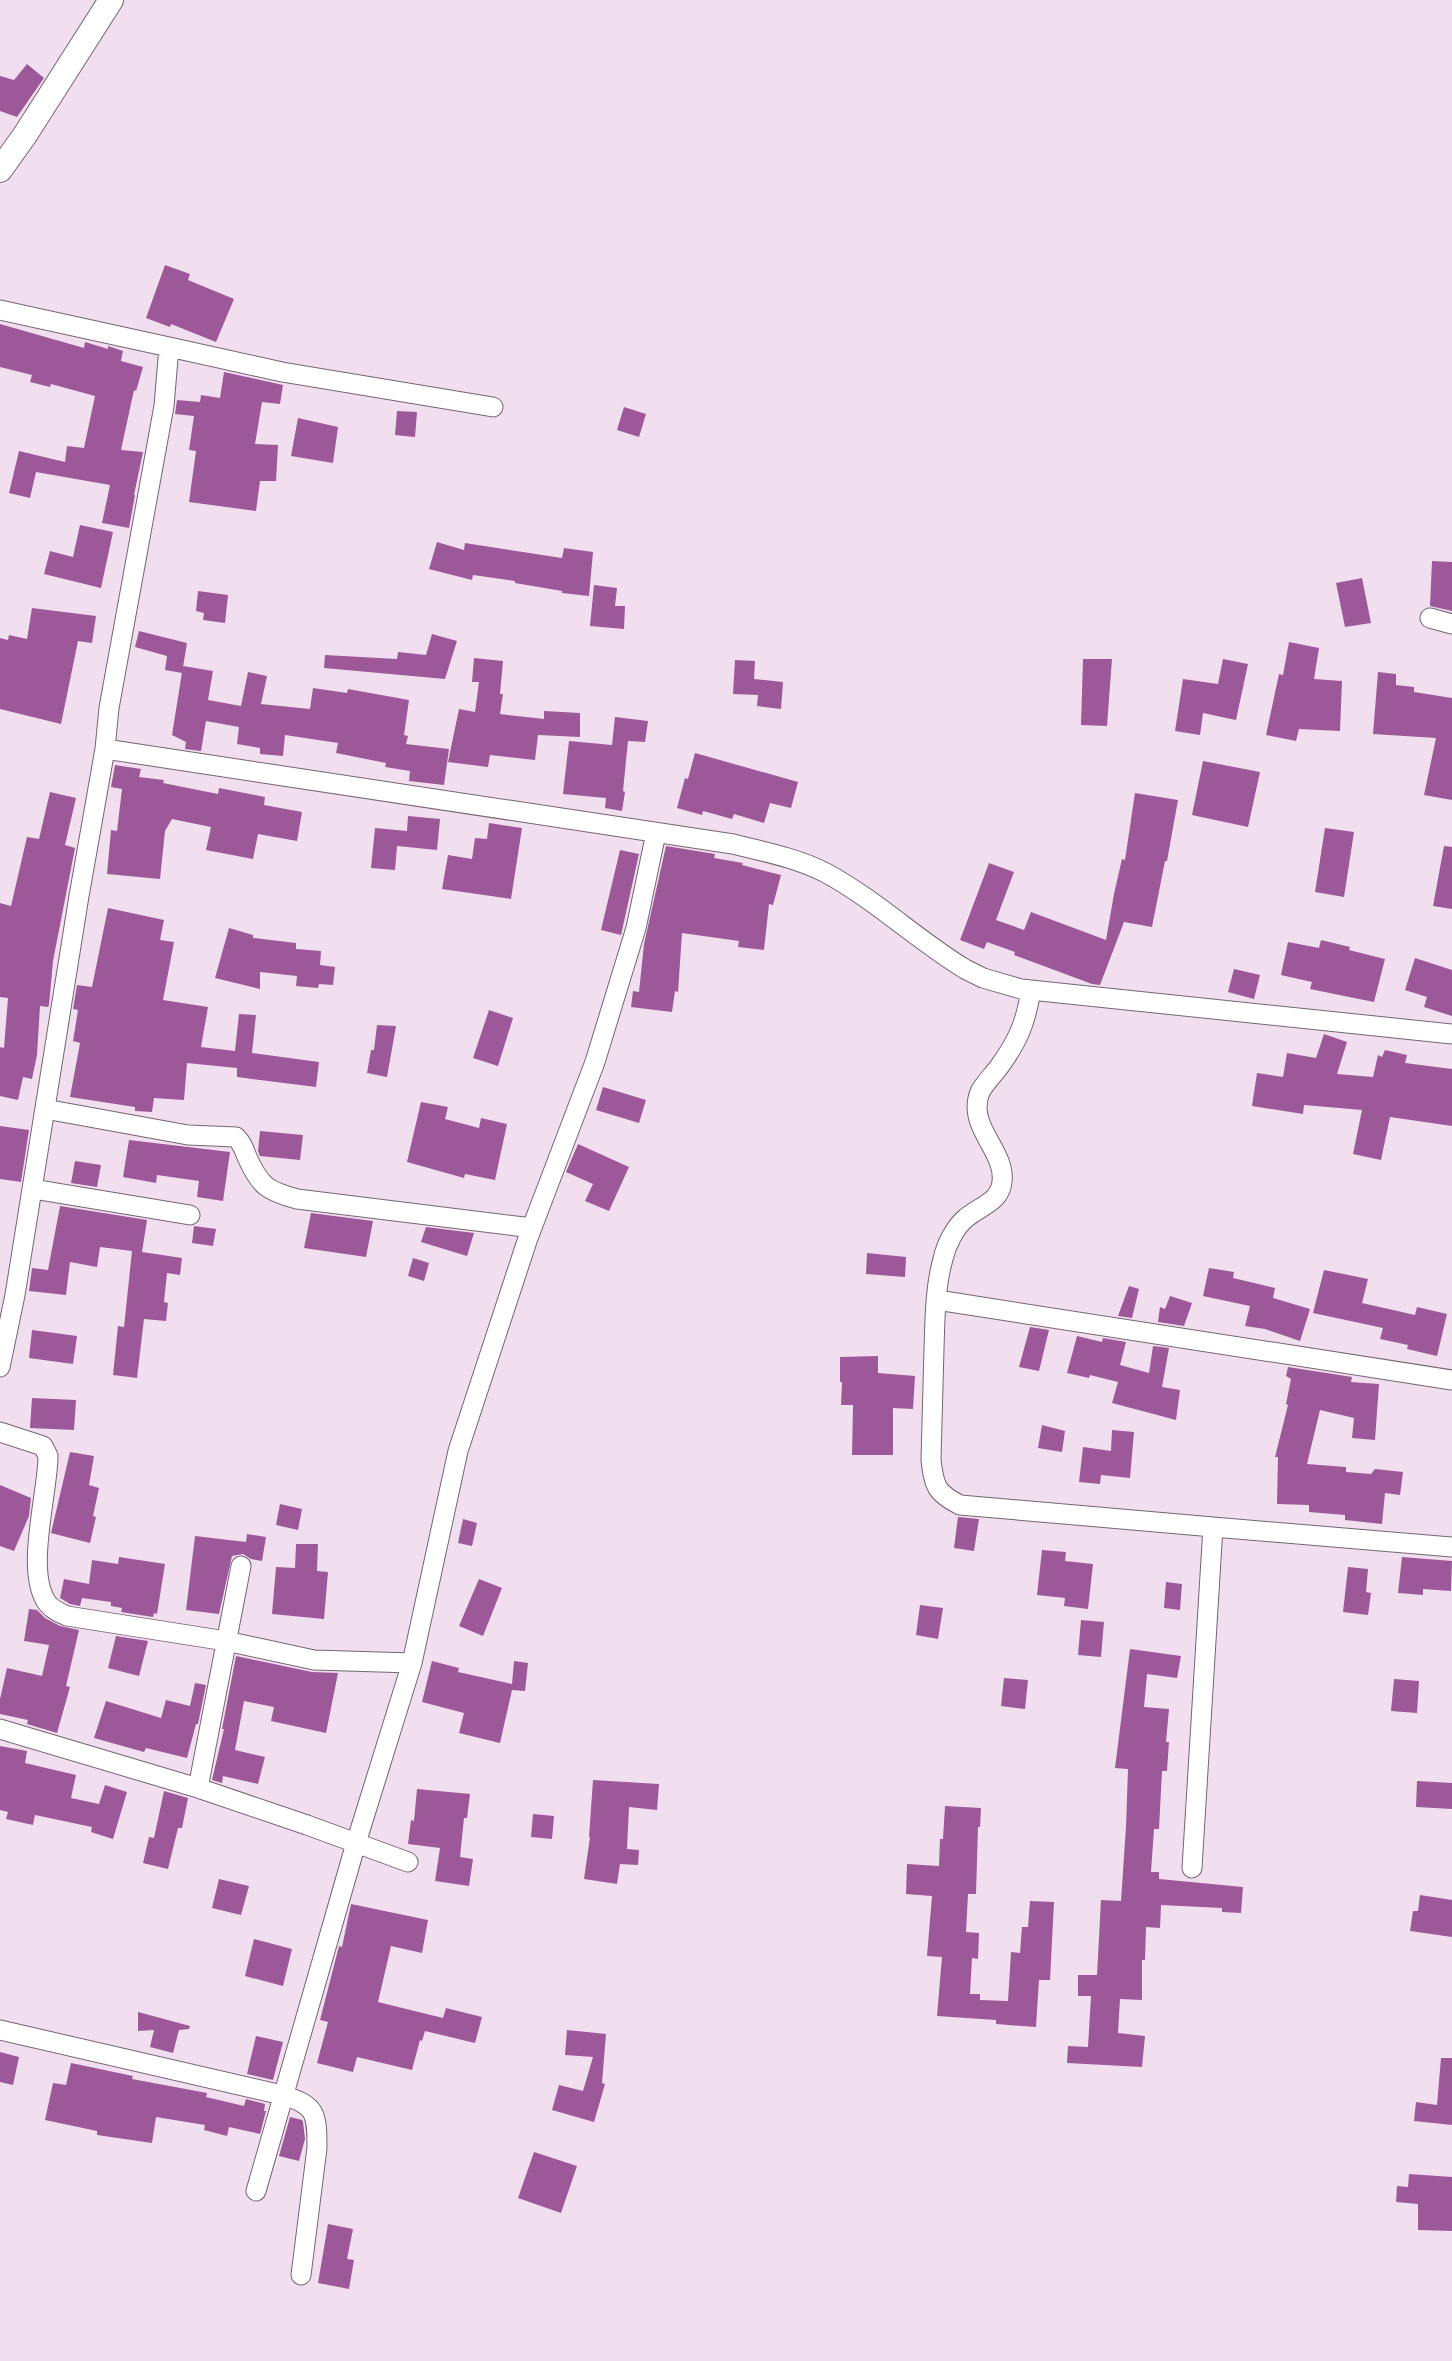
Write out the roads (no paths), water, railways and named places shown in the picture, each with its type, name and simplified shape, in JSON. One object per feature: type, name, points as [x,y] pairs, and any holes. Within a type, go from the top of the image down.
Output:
[{"type":"main road","points":[[0,170],[111,0]]},
{"type":"street","points":[[0,310],[282,372],[493,407]]},
{"type":"street","points":[[0,1367],[33,1189],[105,749],[109,708],[164,406],[169,347]]},
{"type":"street","points":[[1430,618],[1452,624]]},
{"type":"street","points":[[105,749],[733,844],[802,862],[826,873],[866,899],[965,969],[1002,984],[1031,990],[1452,1034]]},
{"type":"street","points":[[256,2191],[356,1843],[412,1663],[458,1451],[532,1228],[602,1038],[636,928],[656,832]]},
{"type":"street","points":[[1031,990],[1028,1012],[1016,1044],[980,1093],[980,1126],[999,1158],[1003,1172],[1002,1186],[997,1196],[966,1218],[955,1231],[943,1258],[937,1300],[931,1460],[934,1483],[943,1496],[960,1505],[1452,1547]]},
{"type":"street","points":[[45,1109],[188,1135],[236,1137],[241,1142],[258,1180],[277,1194],[297,1199],[532,1228]]},
{"type":"street","points":[[33,1189],[190,1215]]},
{"type":"street","points":[[937,1300],[1452,1380]]},
{"type":"street","points":[[0,1432],[43,1446],[48,1456],[38,1567],[39,1582],[50,1607],[67,1616],[226,1642],[314,1660],[412,1663]]},
{"type":"street","points":[[1192,1868],[1213,1527]]},
{"type":"street","points":[[198,1788],[241,1566]]},
{"type":"street","points":[[0,1729],[198,1788],[408,1862]]},
{"type":"street","points":[[0,2030],[282,2095],[310,2107],[315,2117],[317,2148],[301,2275]]}]
